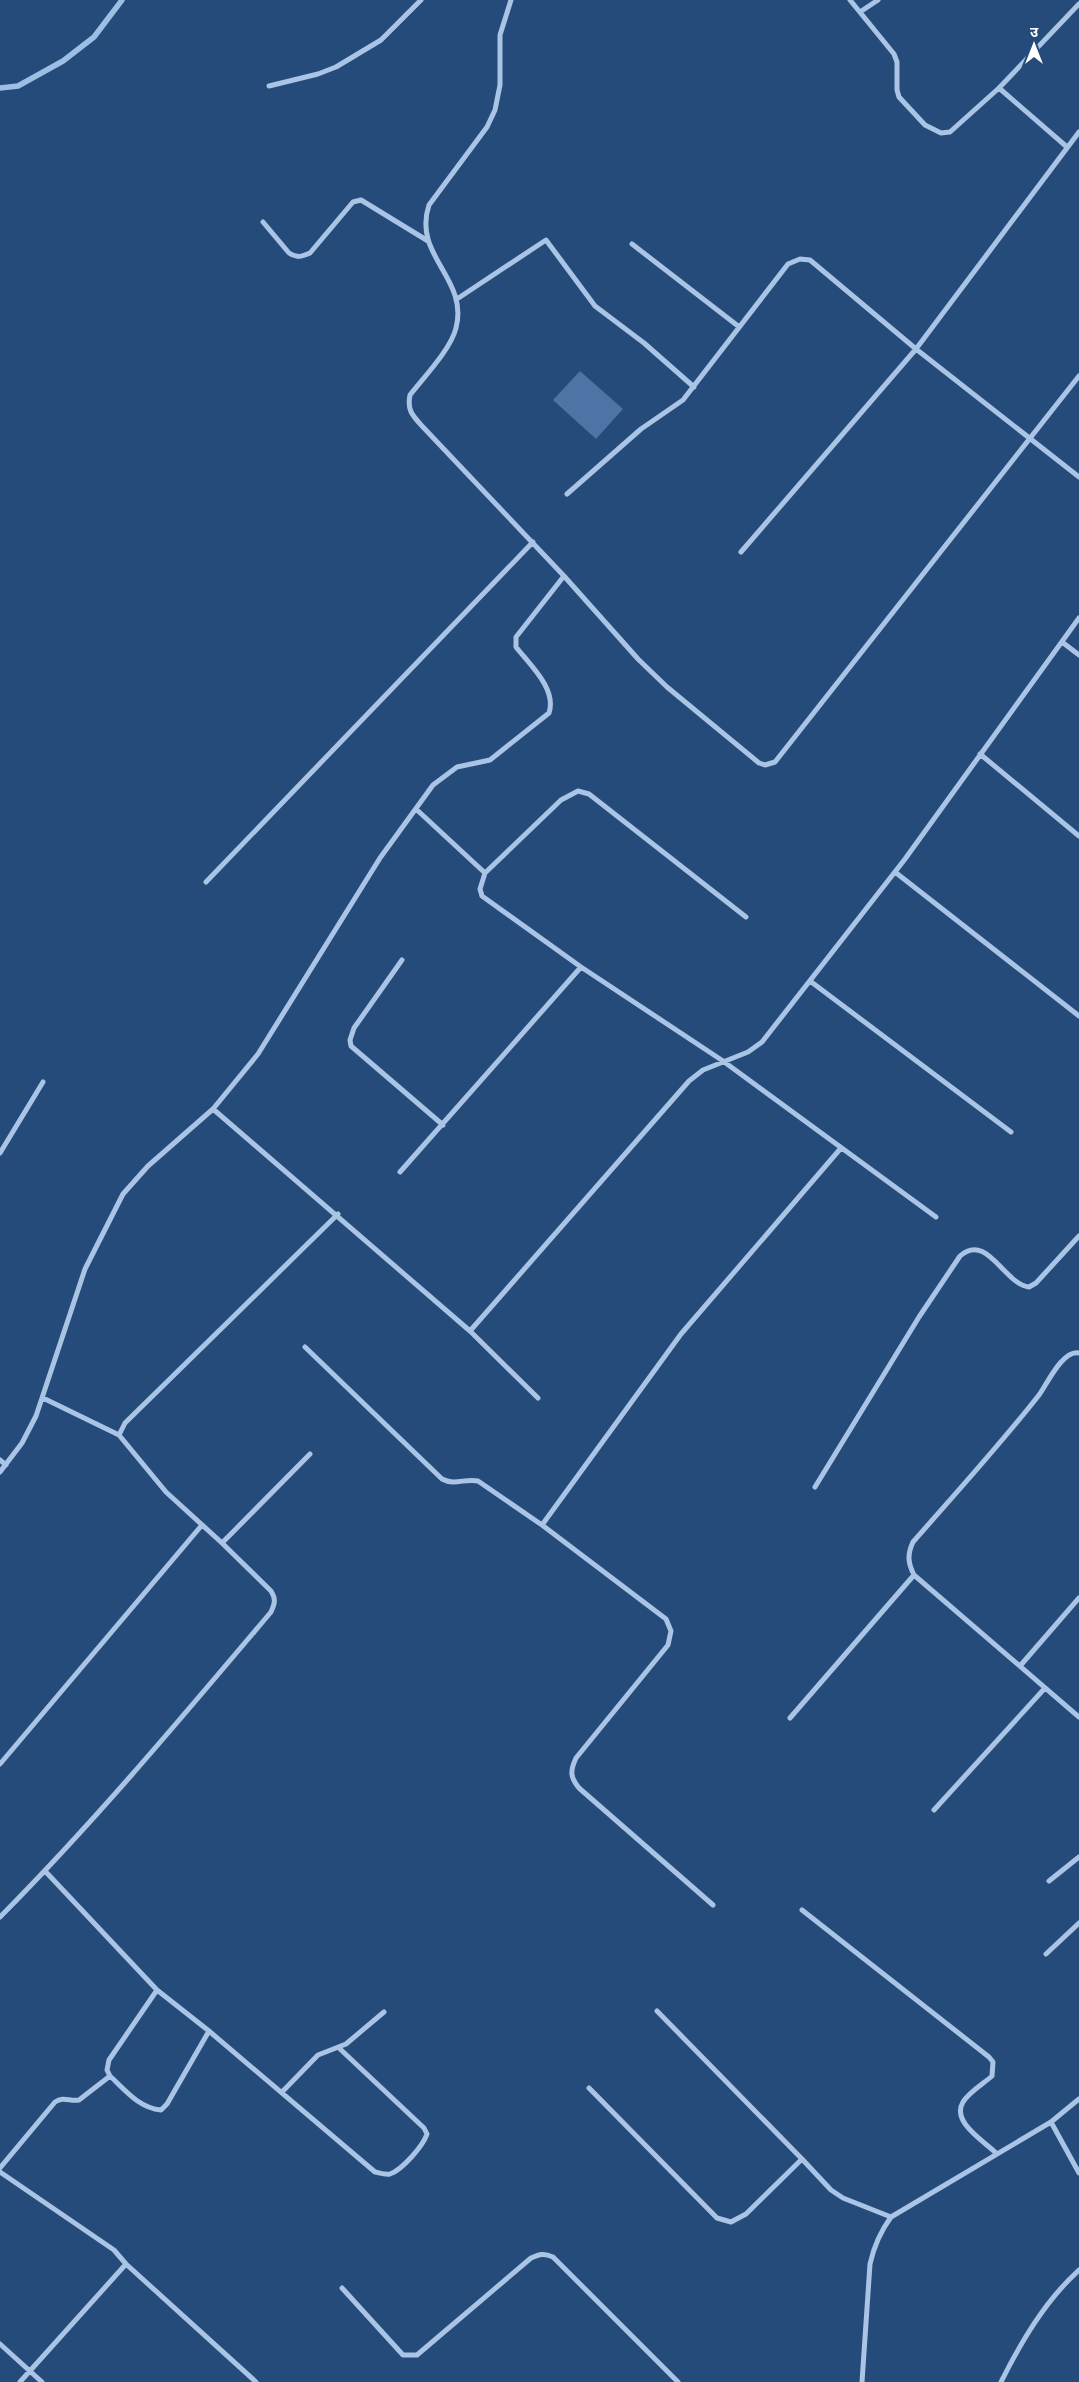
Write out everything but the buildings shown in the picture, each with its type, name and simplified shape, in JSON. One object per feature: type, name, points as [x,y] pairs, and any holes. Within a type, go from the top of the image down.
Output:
[{"type":"street","points":[[269,86],[318,74],[336,66],[381,40],[421,0]]},
{"type":"street","points":[[510,0],[500,34],[500,86],[495,110],[487,127],[429,205],[424,223],[428,241],[455,289],[457,299],[456,329],[450,342],[410,395],[408,404],[410,412],[533,542],[638,658],[667,687],[759,763],[770,764],[775,762],[1079,376]]},
{"type":"street","points":[[850,0],[894,54],[897,62],[897,90],[899,97],[925,125],[941,132],[950,132],[999,88],[1079,4]]},
{"type":"street","points":[[860,12],[878,0]]},
{"type":"street","points":[[999,88],[1067,147]]},
{"type":"street","points":[[741,552],[916,349],[1079,132]]},
{"type":"street","points":[[263,222],[289,253],[295,257],[301,257],[310,253],[353,202],[361,200],[428,241]]},
{"type":"street","points":[[457,299],[546,240],[595,306],[644,343],[694,387]]},
{"type":"street","points":[[632,244],[738,326]]},
{"type":"street","points":[[567,494],[641,429],[671,410],[694,387],[738,326],[788,264],[805,259],[810,260],[916,349],[1079,477]]},
{"type":"street","points":[[206,882],[533,542]]},
{"type":"street","points":[[0,1472],[22,1443],[43,1398],[85,1269],[124,1194],[148,1166],[213,1109],[258,1054],[380,858],[433,785],[451,770],[462,765],[490,760],[549,713],[552,697],[516,647],[515,642],[520,632],[564,576]]},
{"type":"street","points":[[470,1331],[689,1081],[703,1070],[748,1052],[762,1042],[895,872],[1079,618]]},
{"type":"street","points":[[1062,642],[1079,655]]},
{"type":"street","points":[[980,754],[1079,836]]},
{"type":"street","points":[[746,917],[589,794],[578,790],[561,800],[485,873],[480,889],[482,896],[581,967],[722,1061],[936,1217]]},
{"type":"street","points":[[416,809],[485,873]]},
{"type":"street","points":[[895,872],[1079,1016]]},
{"type":"street","points":[[402,960],[354,1028],[350,1040],[351,1046],[443,1125]]},
{"type":"street","points":[[400,1172],[581,967]]},
{"type":"street","points":[[810,981],[1011,1132]]},
{"type":"street","points":[[0,1153],[43,1082]]},
{"type":"street","points":[[213,1109],[338,1214],[355,1232],[470,1331],[538,1398]]},
{"type":"street","points":[[542,1525],[681,1334],[841,1148]]},
{"type":"street","points":[[120,1436],[125,1423],[338,1214]]},
{"type":"street","points":[[815,1487],[919,1316],[960,1256],[969,1250],[979,1250],[1020,1284],[1029,1287],[1036,1283],[1079,1236]]},
{"type":"street","points":[[305,1347],[442,1479],[452,1484],[466,1480],[478,1481],[542,1525],[666,1619],[671,1630],[668,1645],[576,1758],[571,1769],[571,1779],[713,1905]]},
{"type":"street","points":[[1079,1353],[1075,1352],[1066,1356],[1030,1406],[913,1542],[908,1564],[914,1575],[1079,1717]]},
{"type":"street","points":[[0,1917],[46,1871],[161,1742],[271,1612],[275,1598],[271,1591],[222,1543],[166,1492],[120,1436],[43,1398]]},
{"type":"street","points":[[222,1543],[310,1454]]},
{"type":"street","points":[[0,1460],[6,1464]]},
{"type":"street","points":[[0,1764],[202,1525]]},
{"type":"street","points":[[790,1718],[914,1575]]},
{"type":"street","points":[[1020,1666],[1079,1598]]},
{"type":"street","points":[[934,1810],[1045,1688]]},
{"type":"street","points":[[1049,1881],[1079,1857]]},
{"type":"street","points":[[46,1871],[157,1990],[209,2031],[375,2172],[388,2175],[395,2172],[419,2149],[427,2134],[424,2128],[340,2048]]},
{"type":"street","points":[[802,1910],[993,2062],[992,2076],[964,2101],[960,2109],[960,2118],[996,2153]]},
{"type":"street","points":[[1046,1954],[1079,1923]]},
{"type":"street","points":[[157,1990],[109,2060],[107,2070],[110,2076],[142,2105],[161,2110],[167,2104],[209,2031]]},
{"type":"street","points":[[657,2011],[831,2190],[843,2198],[892,2217]]},
{"type":"street","points":[[282,2092],[318,2055],[340,2048],[384,2012]]},
{"type":"street","points":[[110,2076],[79,2100],[73,2101],[65,2098],[55,2102],[0,2170],[114,2250],[126,2264],[256,2382]]},
{"type":"street","points":[[589,2088],[717,2218],[731,2222],[746,2214],[802,2159]]},
{"type":"street","points":[[862,2382],[870,2264],[873,2248],[881,2231],[892,2217],[1050,2122],[1079,2099]]},
{"type":"street","points":[[1050,2122],[1079,2173]]},
{"type":"street","points":[[342,2288],[403,2354],[417,2355],[531,2258],[538,2254],[546,2254],[553,2257],[678,2382]]},
{"type":"street","points":[[20,2382],[126,2264]]},
{"type":"street","points":[[1001,2382],[1023,2341],[1057,2294],[1079,2270]]},
{"type":"street","points":[[0,2344],[42,2382]]},
{"type":"waterway","points":[[0,88],[18,86],[63,61],[94,37],[122,0]]}]
